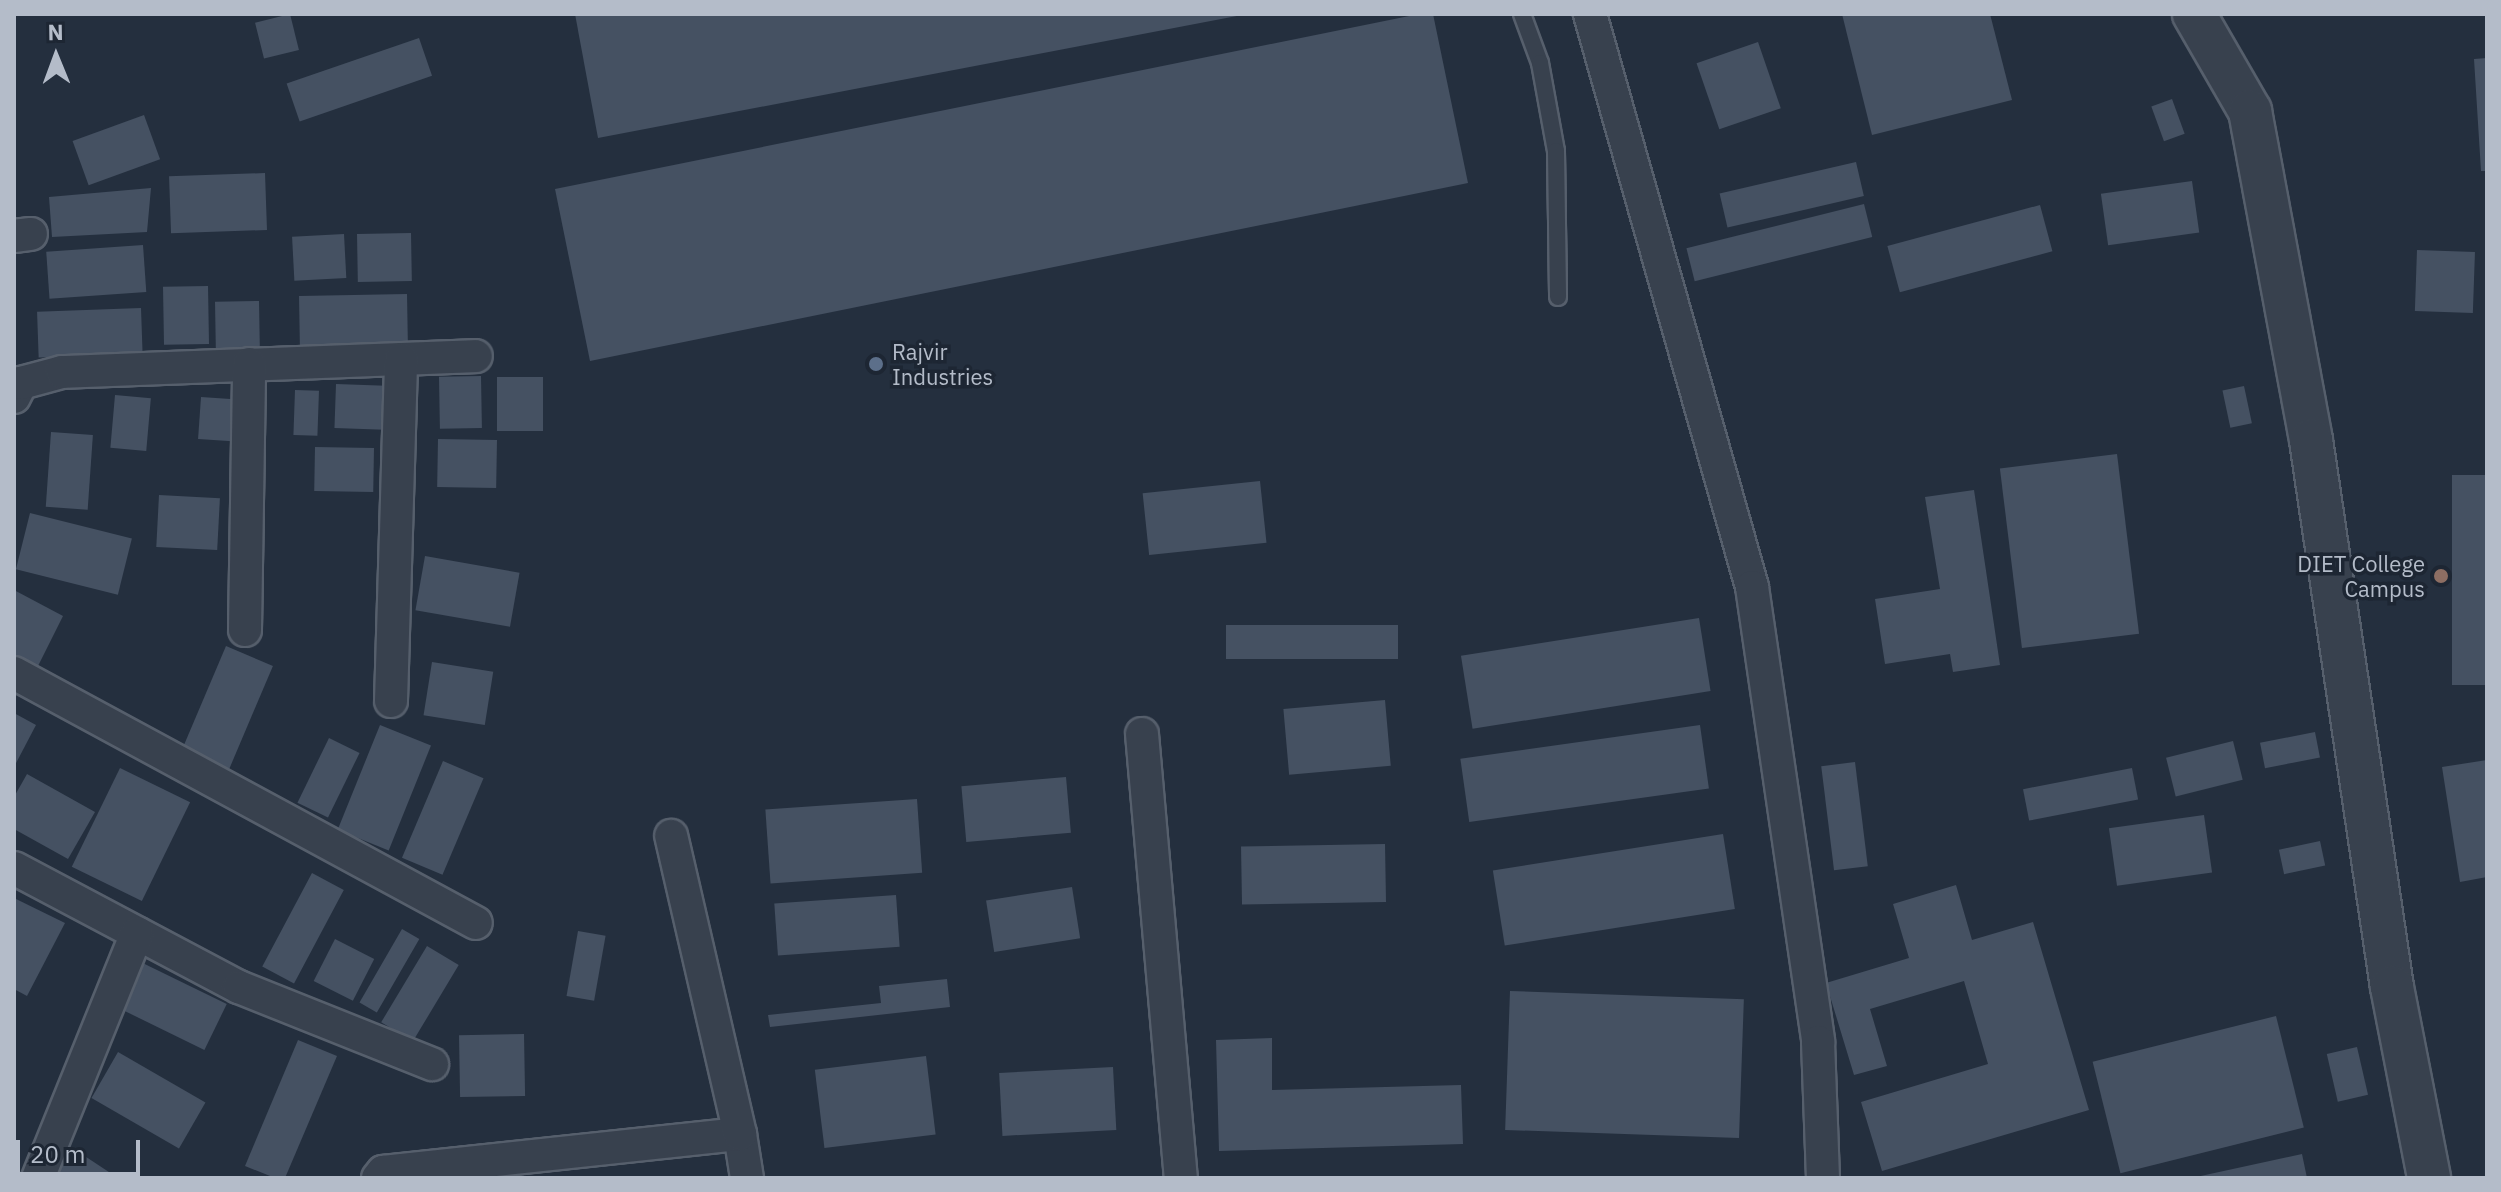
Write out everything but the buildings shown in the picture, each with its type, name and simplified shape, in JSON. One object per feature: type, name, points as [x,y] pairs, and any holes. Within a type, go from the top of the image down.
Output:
[{"type":"street","points":[[1590,14],[1752,587],[1818,1042],[1823,1178]]},
{"type":"street","points":[[2194,14],[2250,111],[2311,440],[2392,987],[2429,1178]]},
{"type":"street","points":[[14,397],[21,383],[62,372],[476,356]]},
{"type":"street","points":[[391,701],[401,359]]},
{"type":"street","points":[[245,630],[249,364]]},
{"type":"street","points":[[14,673],[476,923]]},
{"type":"street","points":[[1142,734],[1181,1178]]},
{"type":"street","points":[[671,836],[740,1134],[747,1178]]},
{"type":"street","points":[[14,868],[239,987],[432,1064]]},
{"type":"street","points":[[38,1178],[137,933]]},
{"type":"street","points":[[378,1178],[383,1172],[740,1134]]},
{"type":"lane","points":[[1522,14],[1540,63],[1556,151],[1558,297]]},
{"type":"place","name":"Rajvir Industries","points":[[876,364]]},
{"type":"place","name":"DIET College Campus","points":[[2441,576]]}]
